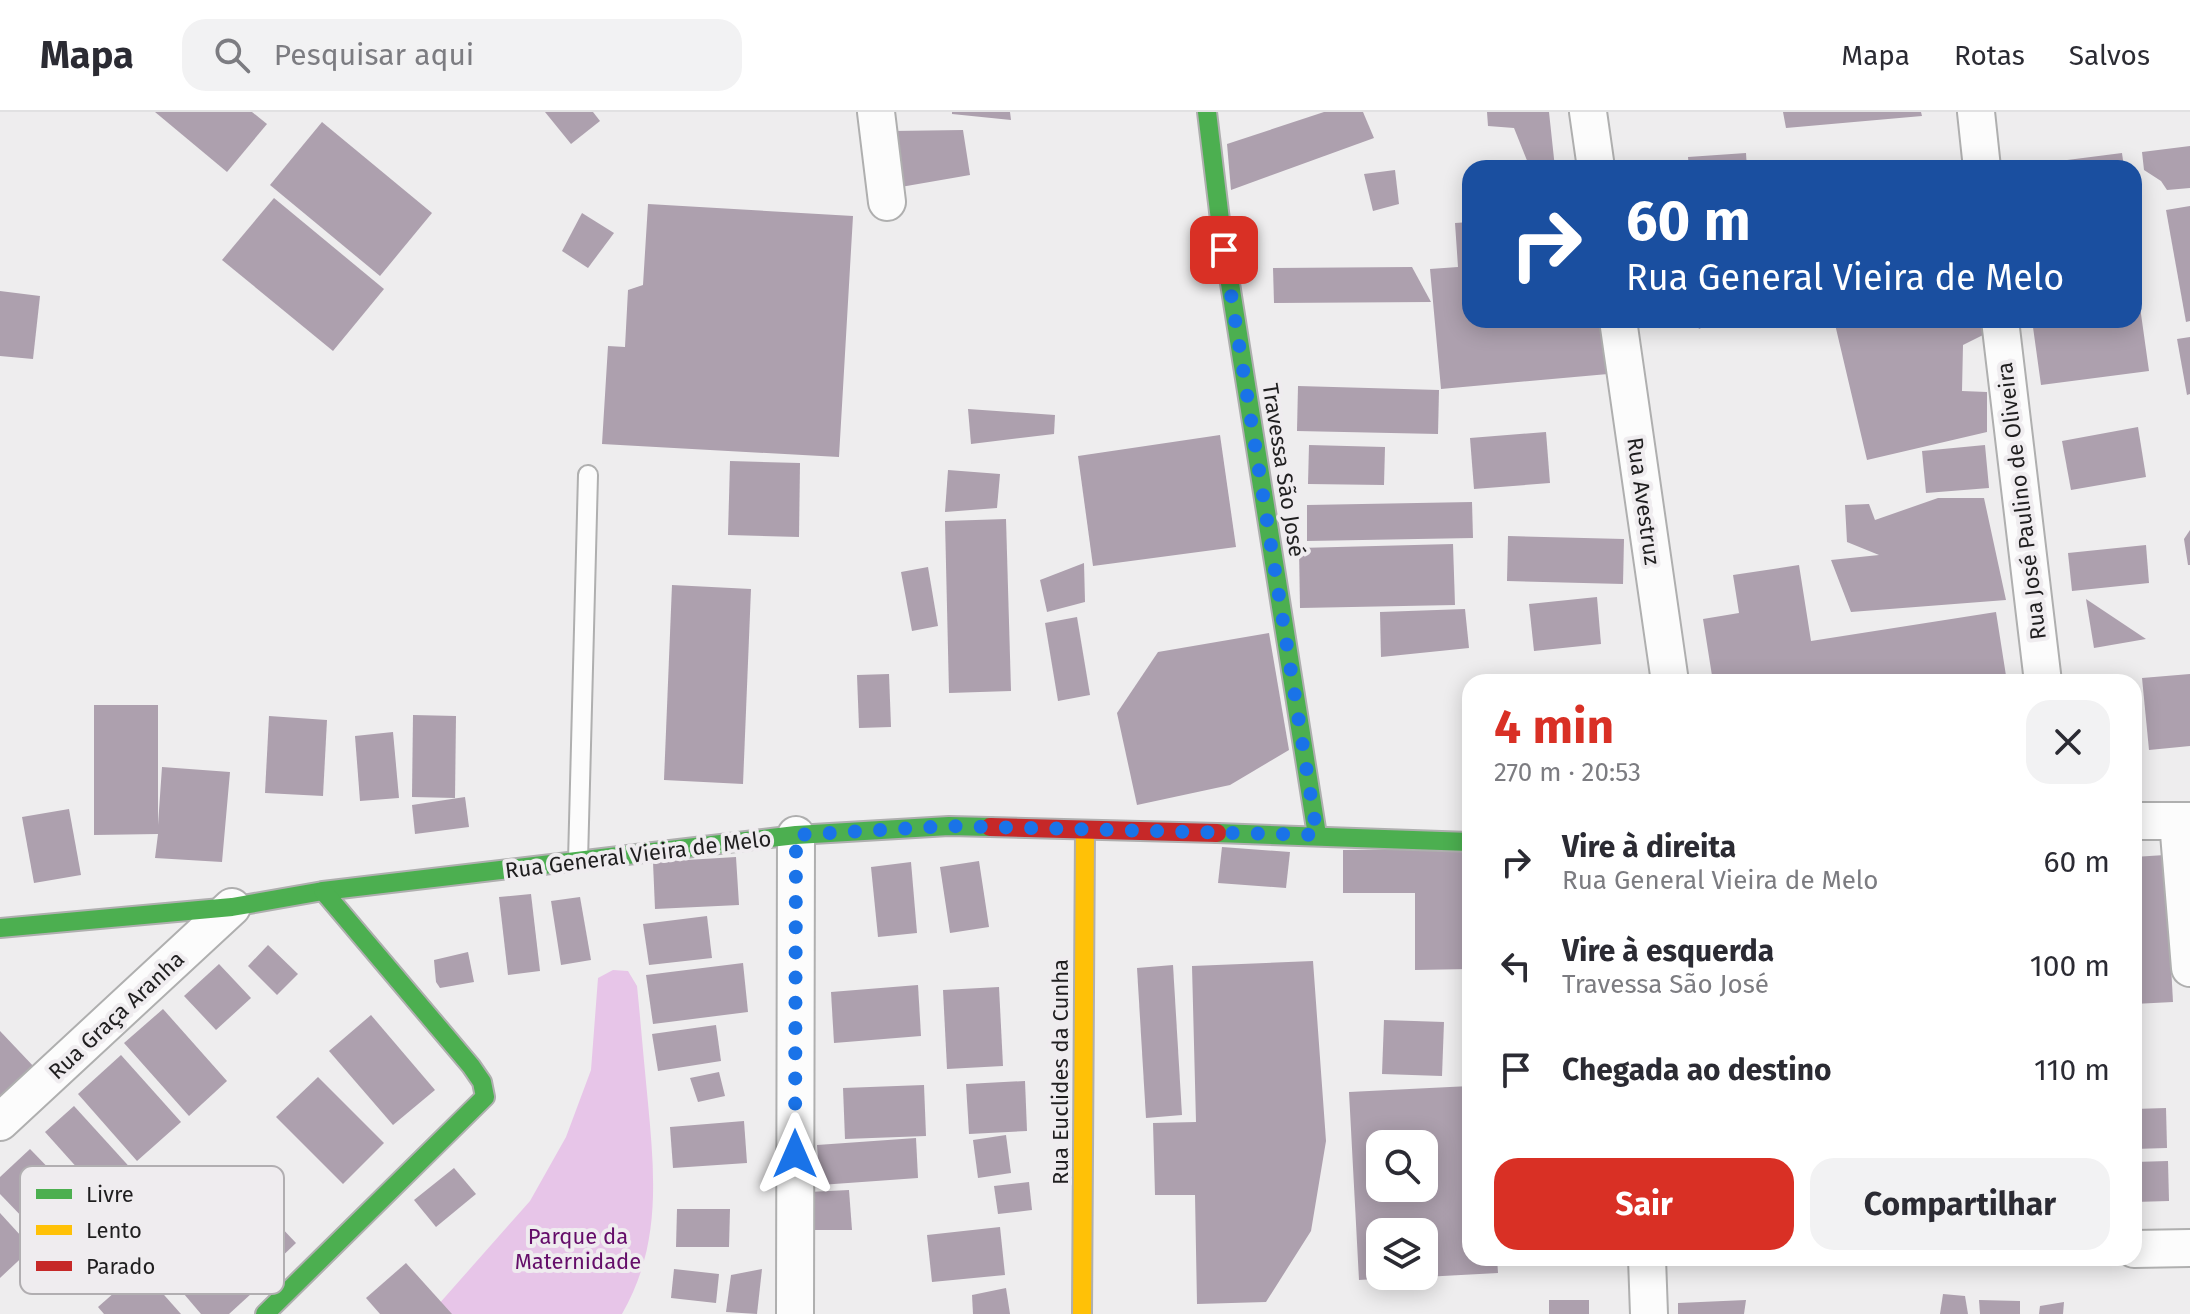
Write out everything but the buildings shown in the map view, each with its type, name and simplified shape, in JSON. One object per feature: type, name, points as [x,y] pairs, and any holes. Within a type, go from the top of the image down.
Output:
[{"type":"street","points":[[876,112],[887,202]]},
{"type":"street","name":"Travessa São José","points":[[1207,112],[1220,220],[1317,835]]},
{"type":"street","points":[[1588,112],[1595,160]]},
{"type":"street","points":[[1976,112],[1981,160]]},
{"type":"street","name":"Rua Avestruz","points":[[1619,328],[1669,674]]},
{"type":"street","name":"Rua José Paulino de Oliveira","points":[[2001,328],[2042,674]]},
{"type":"street","points":[[2142,821],[2184,821],[2190,968]]},
{"type":"street","name":"Rua General Vieira de Melo","points":[[0,928],[232,907],[323,891],[796,835],[949,826],[1462,842]]},
{"type":"street","name":"Rua Euclides da Cunha","points":[[1082,1314],[1085,830]]},
{"type":"street","points":[[795,1314],[796,835]]},
{"type":"street","points":[[265,1314],[485,1097],[482,1082],[471,1066],[323,891]]},
{"type":"street","name":"Rua Graça Aranha","points":[[0,1122],[232,907]]},
{"type":"street","points":[[2142,1249],[2190,1248]]},
{"type":"street","points":[[1647,1266],[1649,1314]]},
{"type":"lane","points":[[578,861],[588,475]]},
{"type":"green space","name":"Parque da Maternidade","points":[[613,970],[628,971],[637,986],[653,1185],[644,1263],[622,1314],[430,1314],[530,1201],[566,1137],[591,1070],[598,978]]},
{"type":"traffic: fast","points":[[1207,112],[1220,220],[1317,835]]},
{"type":"traffic: fast","points":[[0,928],[232,907],[323,891],[796,835],[949,826],[990,827]]},
{"type":"traffic: fast","points":[[1217,833],[1462,842]]},
{"type":"traffic: fast","points":[[265,1314],[485,1097],[482,1082],[471,1066],[323,891]]},
{"type":"traffic: slow","points":[[1082,1314],[1085,830]]},
{"type":"traffic: jam","points":[[990,827],[1217,833]]},
{"type":"route","points":[[795,1154],[796,835],[949,826],[1317,835],[1224,250]]}]
